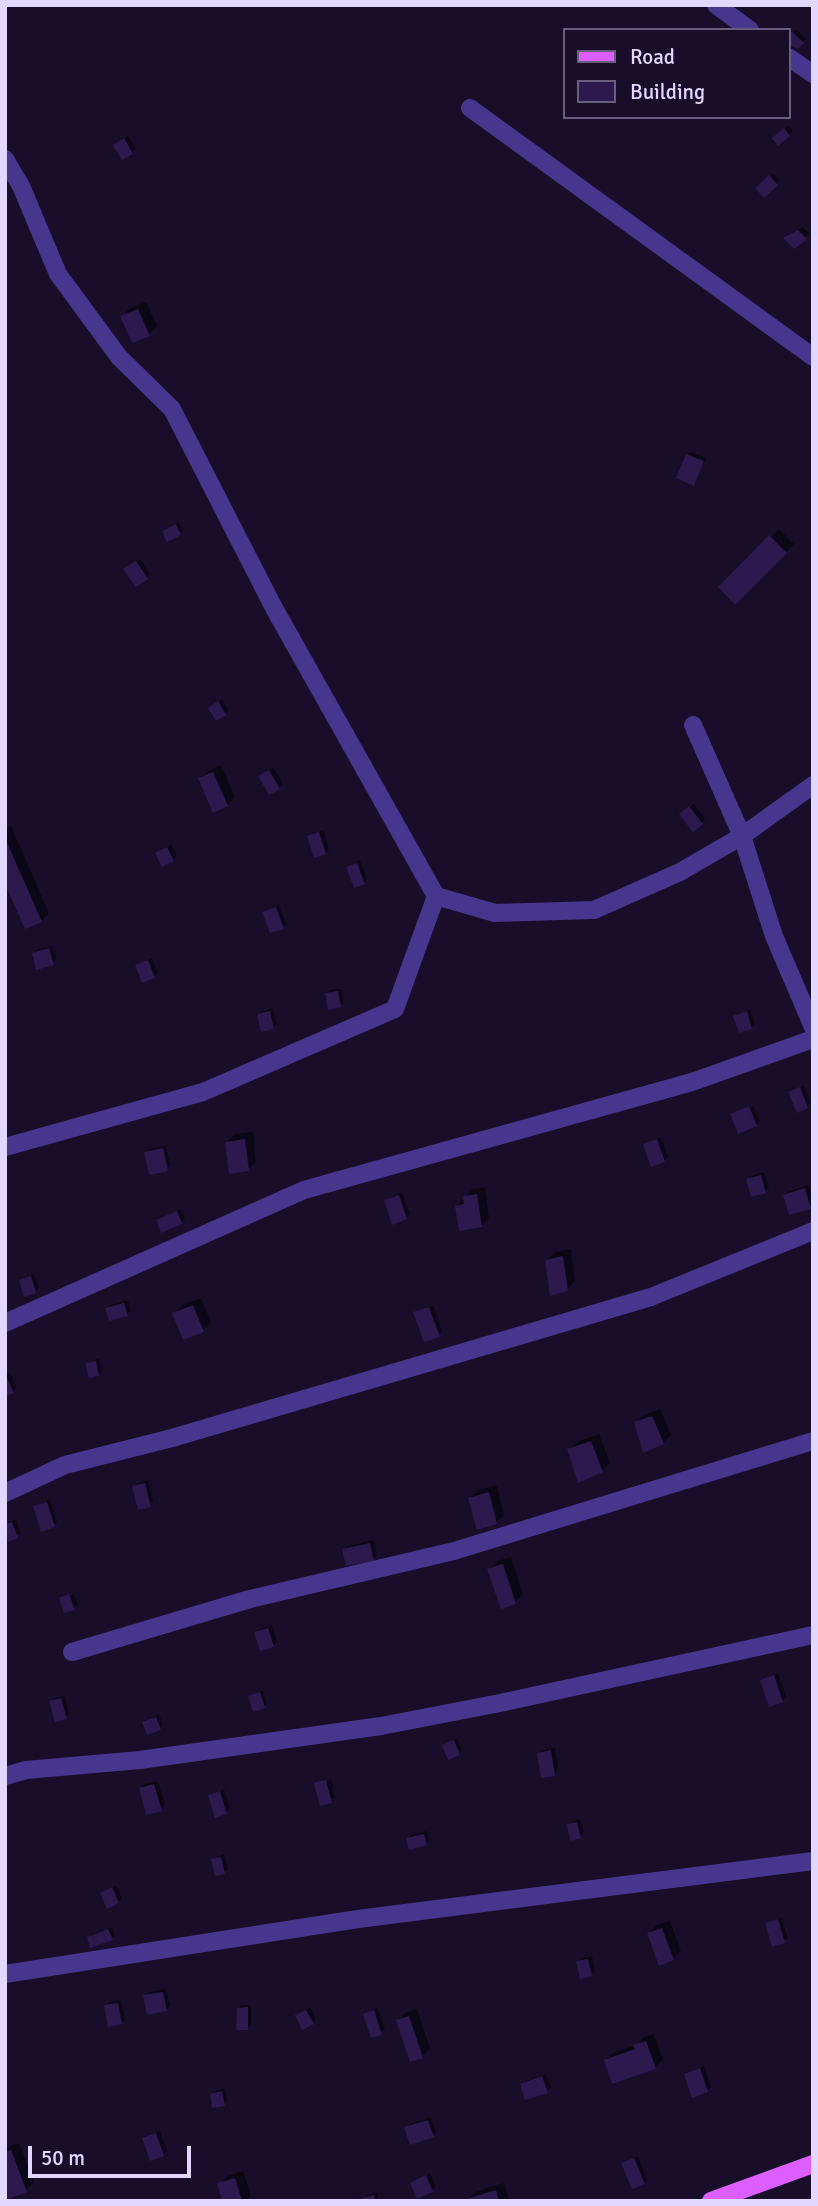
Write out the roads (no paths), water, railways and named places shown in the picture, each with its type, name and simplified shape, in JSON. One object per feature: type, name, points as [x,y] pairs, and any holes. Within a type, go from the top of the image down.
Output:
[{"type":"main road","points":[[711,2201],[813,2164]]},
{"type":"street","points":[[716,5],[747,28]]},
{"type":"street","points":[[790,58],[813,74]]},
{"type":"street","points":[[470,107],[813,357]]},
{"type":"street","points":[[5,159],[20,186],[58,274],[119,357],[172,409],[274,608],[436,896],[495,913],[594,910],[680,872],[742,836],[813,785]]},
{"type":"street","points":[[693,725],[742,836],[774,936],[813,1027]]},
{"type":"street","points":[[5,1147],[203,1091],[395,1009],[436,896]]},
{"type":"street","points":[[5,1323],[304,1190],[692,1082],[813,1039]]},
{"type":"street","points":[[5,1493],[65,1465],[172,1438],[651,1297],[813,1231]]},
{"type":"street","points":[[72,1652],[250,1599],[454,1551],[813,1441]]},
{"type":"street","points":[[5,1776],[26,1770],[140,1759],[381,1726],[813,1635]]},
{"type":"street","points":[[5,1973],[358,1919],[813,1861]]}]
